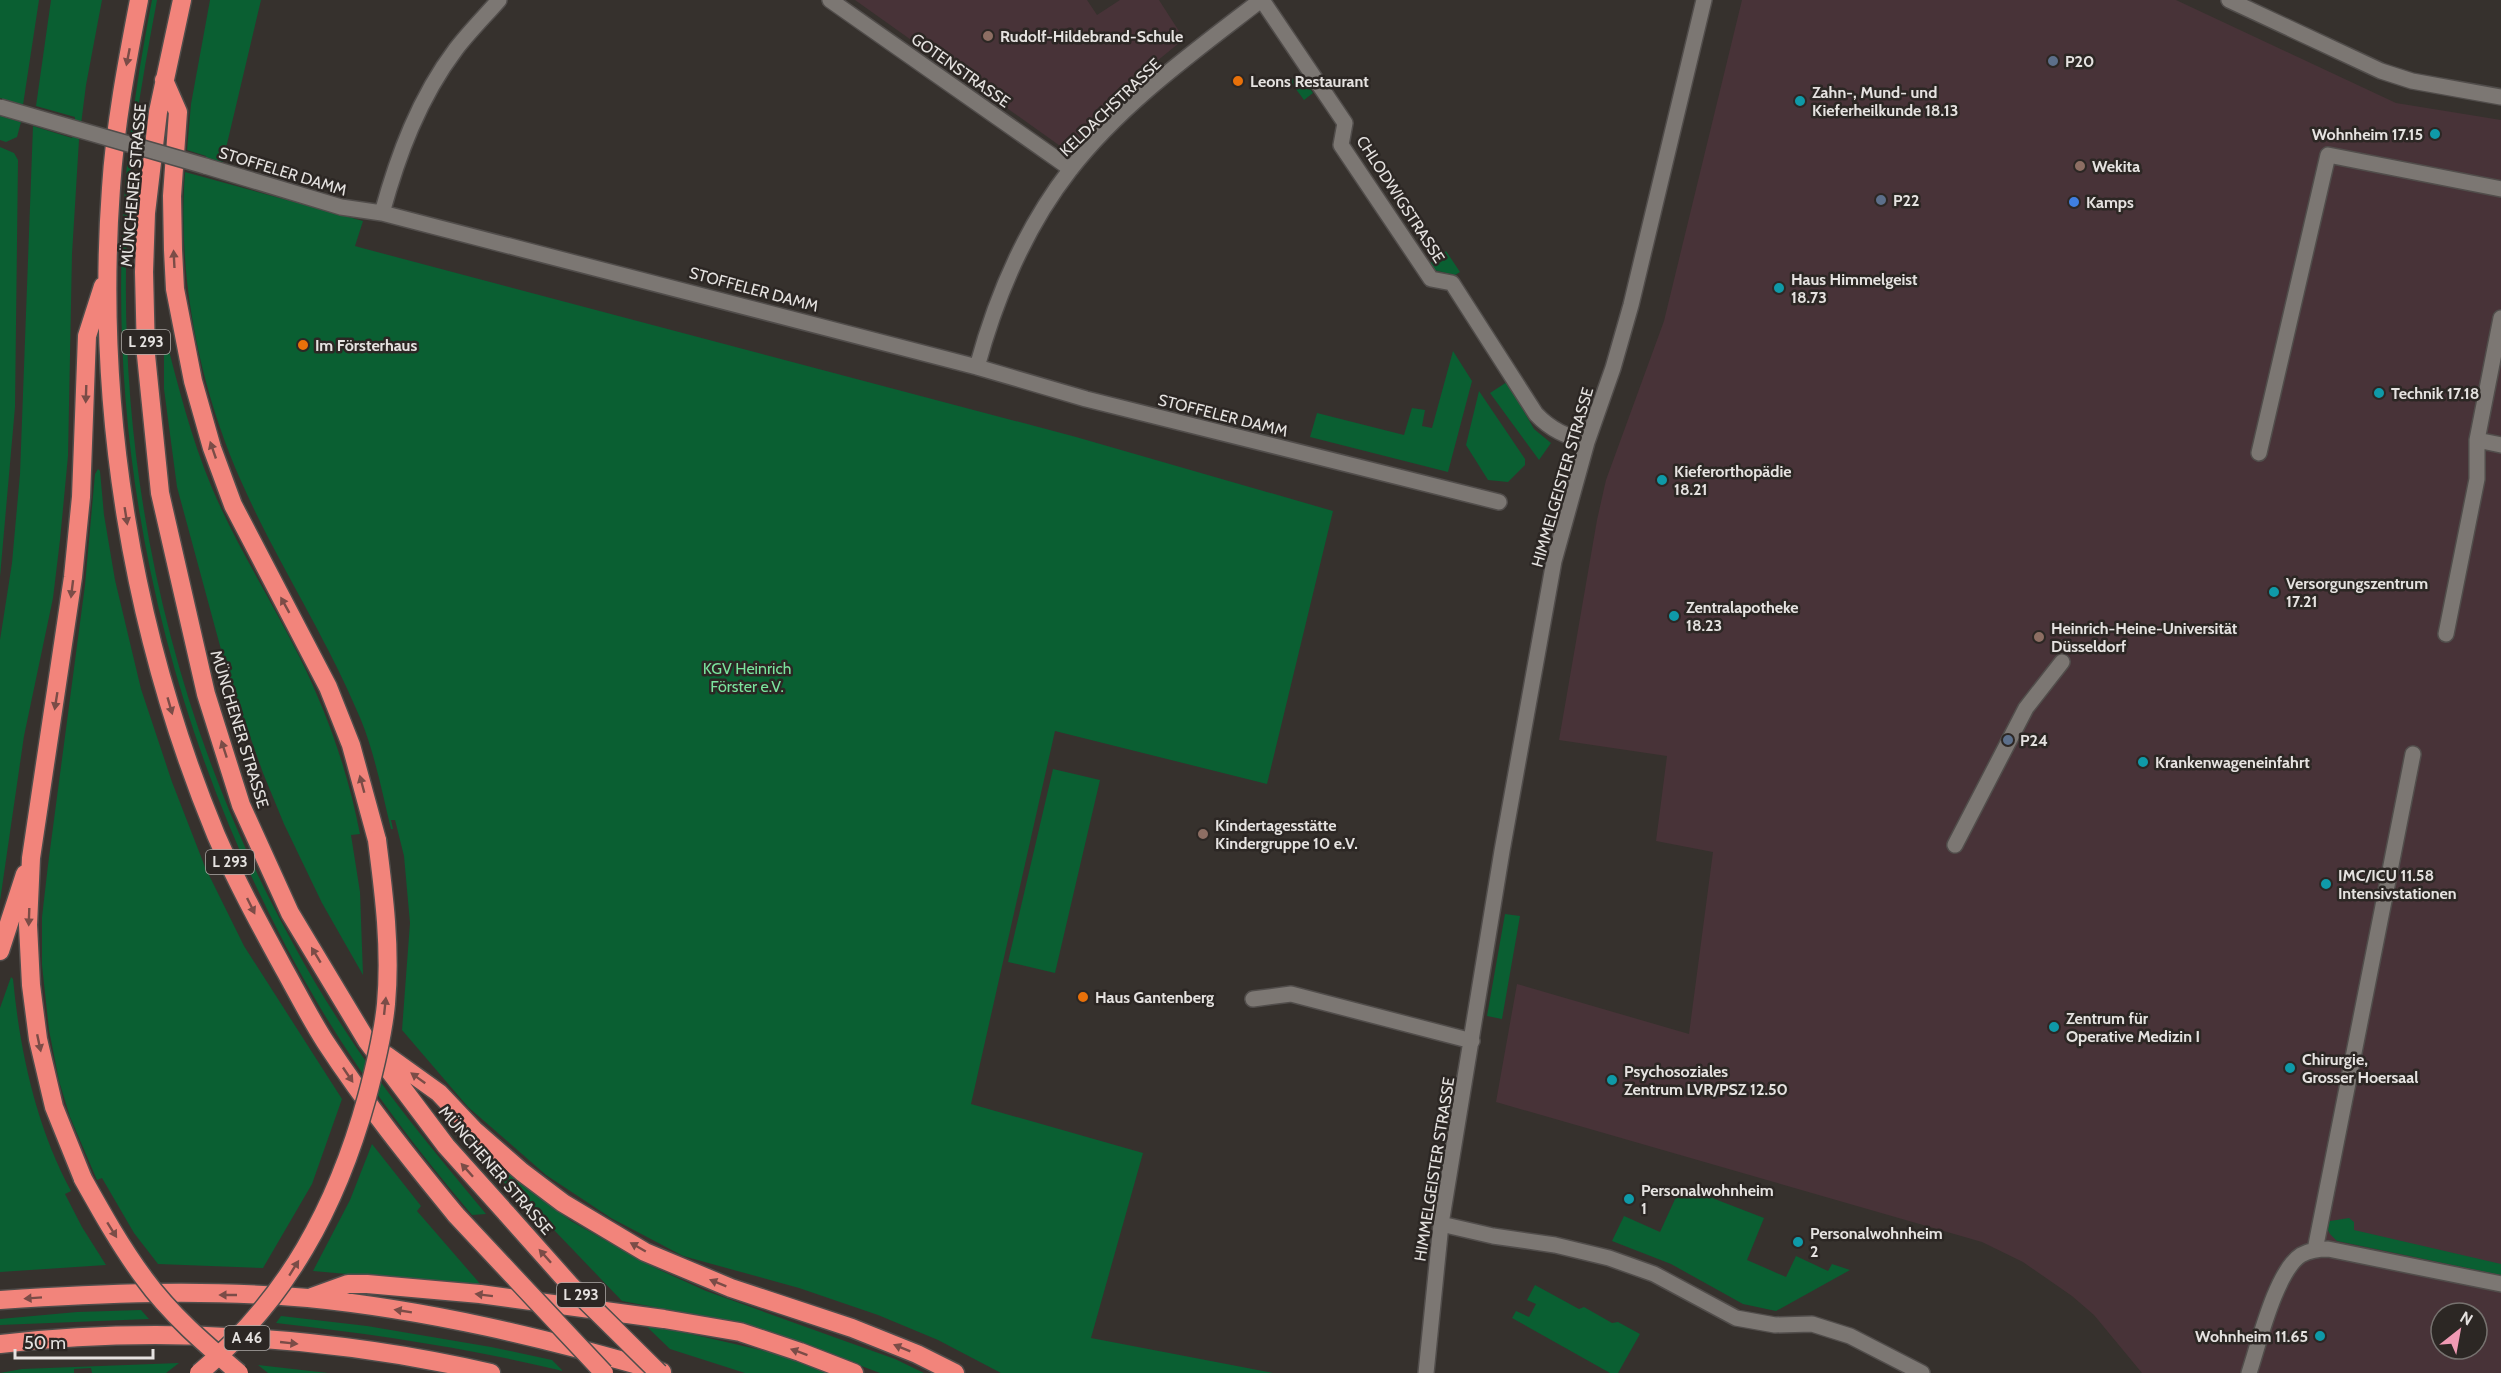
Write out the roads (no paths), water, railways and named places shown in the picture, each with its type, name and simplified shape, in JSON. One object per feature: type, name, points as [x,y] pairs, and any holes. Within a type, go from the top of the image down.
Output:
[{"type":"highway","name":"MÜNCHENER STRASSE","points":[[139,0],[123,80],[112,174],[107,274],[111,378],[118,458],[129,535],[148,627],[176,725],[217,836],[262,928],[324,1041],[385,1129],[456,1215],[604,1373]]},
{"type":"highway","name":"MÜNCHENER STRASSE","points":[[182,0],[158,112],[149,190],[144,272],[148,394],[160,493],[206,694],[241,805],[290,913],[368,1041],[446,1146],[571,1286],[662,1373]]},
{"type":"highway","points":[[164,80],[178,112],[172,196],[175,289],[193,381],[212,448],[233,505],[328,687],[351,745],[377,840],[385,900],[386,1004],[374,1070],[356,1137],[332,1197],[306,1248],[281,1288],[246,1330],[199,1373]]},
{"type":"highway","name":"L 293","points":[[107,274],[87,336],[81,497],[74,577],[31,858],[28,925],[31,985],[38,1039],[54,1107],[83,1179],[110,1228],[145,1280],[191,1332],[239,1373]]},
{"type":"highway","points":[[0,951],[31,858]]},
{"type":"highway","points":[[368,1041],[439,1093],[474,1131],[522,1172],[563,1203],[645,1252],[731,1288],[852,1328],[917,1354],[955,1373]]},
{"type":"highway","points":[[308,1298],[348,1284],[367,1284],[664,1318],[740,1332],[854,1373]]},
{"type":"highway","points":[[0,1300],[96,1294],[258,1295],[308,1298],[483,1325],[575,1347],[662,1373]]},
{"type":"highway","name":"A 46","points":[[0,1344],[63,1336],[222,1336],[351,1349],[492,1373]]},
{"type":"street","points":[[382,213],[412,122],[456,50],[499,0]]},
{"type":"street","name":"GOTENSTRASSE","points":[[830,0],[1071,169]]},
{"type":"street","name":"KELDACHSTRASSE","points":[[976,367],[1003,286],[1026,238],[1071,169],[1144,94],[1262,0]]},
{"type":"street","name":"CHLODWIGSTRASSE","points":[[1262,0],[1345,123],[1341,145],[1431,279],[1452,283],[1536,414],[1547,426],[1559,433],[1587,442]]},
{"type":"street","name":"HIMMELGEISTER STRASSE","points":[[1426,1373],[1441,1224],[1502,851],[1554,561],[1587,442],[1613,368],[1631,305],[1704,0]]},
{"type":"street","points":[[2229,0],[2381,71],[2412,81],[2501,98]]},
{"type":"street","name":"STOFFELER DAMM","points":[[0,107],[340,207],[382,213],[976,367],[1086,399],[1500,502]]},
{"type":"street","points":[[2259,453],[2328,155],[2501,189]]},
{"type":"street","points":[[2446,634],[2477,479],[2477,440],[2501,318]]},
{"type":"street","points":[[2477,440],[2501,445]]},
{"type":"street","points":[[1955,845],[2026,708],[2062,662]]},
{"type":"street","points":[[2315,1250],[2413,754]]},
{"type":"street","points":[[1253,999],[1291,994],[1472,1041]]},
{"type":"street","points":[[1441,1224],[1493,1236],[1555,1245],[1609,1258],[1663,1278],[1736,1318],[1775,1325],[1812,1324],[1850,1336],[1922,1373]]},
{"type":"street","points":[[2249,1372],[2284,1275],[2298,1258],[2315,1250],[2328,1249],[2501,1284]]},
{"type":"place","name":"Rudolf-Hildebrand-Schule","points":[[988,36]]},
{"type":"place","name":"P20","points":[[2053,61]]},
{"type":"place","name":"Leons Restaurant","points":[[1238,81]]},
{"type":"place","name":"Zahn-, Mund- und Kieferheilkunde 18.13","points":[[1800,101]]},
{"type":"place","name":"Wohnheim 17.15","points":[[2435,134]]},
{"type":"place","name":"Wekita","points":[[2080,166]]},
{"type":"place","name":"P22","points":[[1881,200]]},
{"type":"place","name":"Kamps","points":[[2074,202]]},
{"type":"place","name":"Haus Himmelgeist 18.73","points":[[1779,288]]},
{"type":"place","name":"Im Försterhaus","points":[[303,345]]},
{"type":"place","name":"Technik 17.18","points":[[2379,393]]},
{"type":"place","name":"Kieferorthopädie 18.21","points":[[1662,480]]},
{"type":"place","name":"Versorgungszentrum 17.21","points":[[2274,592]]},
{"type":"place","name":"Zentralapotheke 18.23","points":[[1674,616]]},
{"type":"place","name":"Heinrich-Heine-Universität Düsseldorf","points":[[2039,637]]},
{"type":"place","name":"P24","points":[[2008,740]]},
{"type":"place","name":"Krankenwageneinfahrt","points":[[2143,762]]},
{"type":"place","name":"Kindertagesstätte Kindergruppe 10 e.V.","points":[[1203,834]]},
{"type":"place","name":"IMC/ICU 11.58 Intensivstationen","points":[[2326,884]]},
{"type":"place","name":"Haus Gantenberg","points":[[1083,997]]},
{"type":"place","name":"Zentrum für Operative Medizin I","points":[[2054,1027]]},
{"type":"place","name":"Chirurgie, Grosser Hoersaal","points":[[2290,1068]]},
{"type":"place","name":"Psychosoziales Zentrum LVR/PSZ 12.50","points":[[1612,1080]]},
{"type":"place","name":"Personalwohnheim 1","points":[[1629,1199]]},
{"type":"place","name":"Personalwohnheim 2","points":[[1798,1242]]},
{"type":"place","name":"Wohnheim 11.65","points":[[2320,1336]]},
{"type":"park label","name":"KGV Heinrich Förster e.V.","points":[[747,677]]}]
